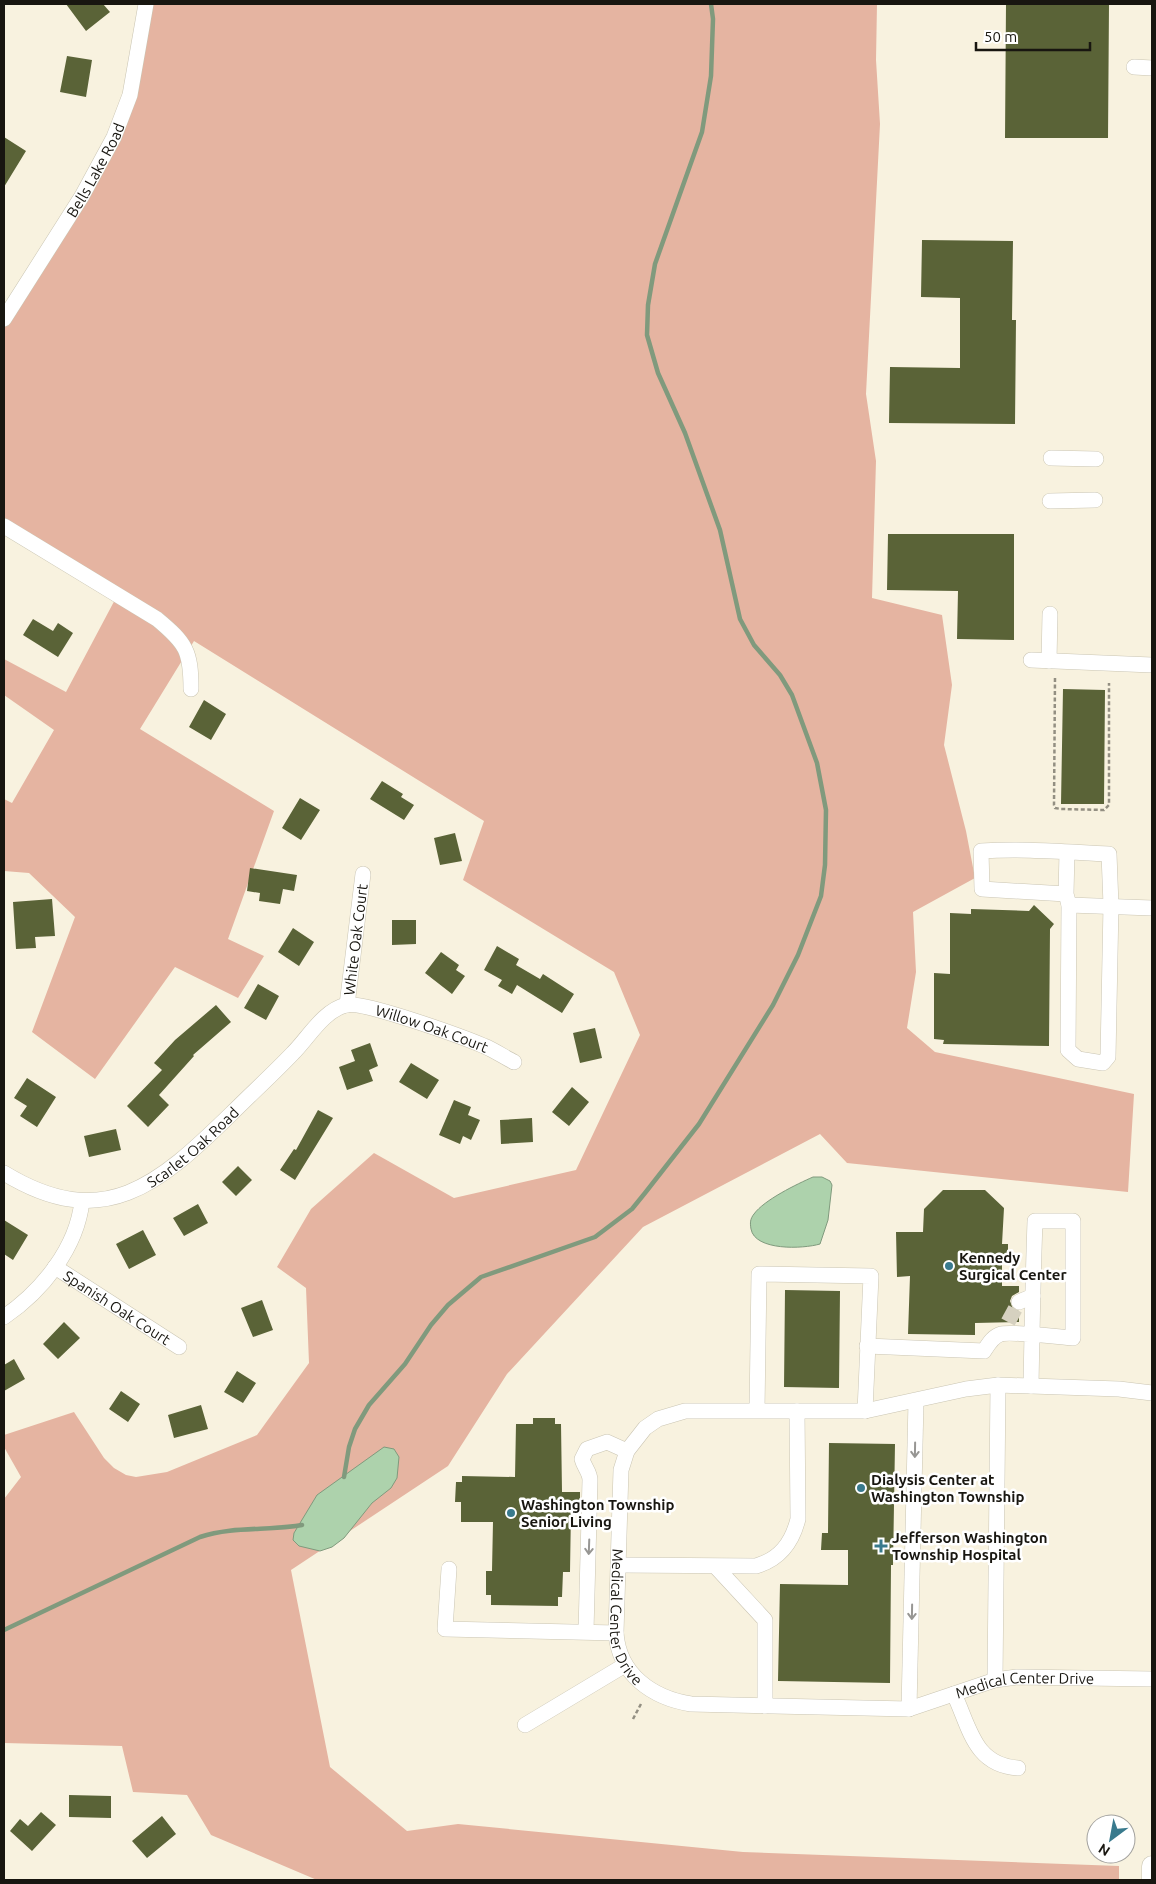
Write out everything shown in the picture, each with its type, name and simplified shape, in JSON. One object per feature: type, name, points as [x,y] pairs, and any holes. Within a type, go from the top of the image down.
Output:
[{"type":"main road","points":[[1152,1866],[1152,1880]]},
{"type":"street","name":"Bells Lake Road","points":[[4,318],[96,172],[118,130],[130,95],[146,4]]},
{"type":"street","points":[[1134,66],[1152,68]]},
{"type":"street","points":[[1051,458],[1096,459]]},
{"type":"street","points":[[1050,501],[1095,500]]},
{"type":"street","points":[[4,526],[157,619],[174,633],[186,649],[191,662],[191,689]]},
{"type":"street","points":[[1049,661],[1050,614]]},
{"type":"street","points":[[1031,660],[1152,665]]},
{"type":"street","points":[[1067,852],[1068,899],[1068,1050],[1078,1059],[1103,1063],[1108,1057],[1111,905],[1109,854],[1067,852],[981,851],[982,889],[1068,899],[1111,905],[1152,908]]},
{"type":"street","name":"White Oak Court","points":[[347,1005],[363,874]]},
{"type":"street","name":"Willow Oak Court","points":[[347,1005],[367,1006],[473,1041],[514,1062]]},
{"type":"street","name":"Scarlet Oak Road","points":[[4,1173],[50,1195],[82,1202],[136,1190],[172,1168],[274,1073],[325,1019],[335,1010],[347,1005]]},
{"type":"street","points":[[4,1317],[29,1297],[55,1266],[74,1233],[80,1216],[82,1202]]},
{"type":"street","points":[[867,1346],[984,1351],[990,1341],[1004,1328],[1032,1336],[1073,1338],[1073,1221],[1035,1220],[1026,1299],[1032,1336],[1031,1386]]},
{"type":"street","name":"Spanish Oak Court","points":[[55,1266],[179,1347]]},
{"type":"street","points":[[757,1410],[759,1274],[871,1276],[865,1411]]},
{"type":"street","points":[[996,1680],[998,1385]]},
{"type":"street","name":"Medical Center Drive","points":[[1152,1393],[998,1385],[966,1389],[865,1411],[701,1409],[672,1414],[645,1428],[627,1451],[619,1484],[616,1633],[619,1650],[625,1665],[643,1685],[666,1699],[691,1704],[909,1709],[996,1680],[1028,1676],[1152,1679]]},
{"type":"street","points":[[909,1709],[916,1401]]},
{"type":"street","points":[[618,1565],[756,1566],[771,1562],[782,1553],[795,1531],[798,1519],[797,1411]]},
{"type":"street","points":[[586,1631],[590,1473],[584,1467],[582,1459],[587,1449],[596,1444],[607,1442],[627,1451]]},
{"type":"street","points":[[716,1567],[765,1620],[765,1706]]},
{"type":"street","points":[[449,1569],[446,1629],[616,1633]]},
{"type":"street","points":[[524,1725],[625,1665]]},
{"type":"street","points":[[954,1694],[983,1754],[994,1764],[1018,1768]]},
{"type":"path","points":[[1055,678],[1054,805],[1055,808],[1061,810],[1104,810],[1109,805],[1110,684]]},
{"type":"path","points":[[633,1719],[642,1702]]},
{"type":"shaded area","points":[[150,4],[877,4],[876,60],[880,124],[866,394],[876,461],[872,598],[942,615],[952,685],[944,745],[966,831],[975,878],[913,912],[916,972],[907,1028],[935,1052],[1134,1094],[1128,1192],[847,1163],[820,1134],[643,1227],[507,1374],[448,1466],[291,1570],[330,1767],[407,1831],[458,1824],[743,1852],[1119,1866],[1119,1880],[317,1880],[211,1835],[187,1795],[133,1792],[122,1746],[4,1743],[4,1499],[21,1477],[4,1447],[4,1435],[74,1412],[104,1458],[114,1468],[126,1475],[136,1477],[167,1472],[257,1435],[309,1363],[306,1288],[277,1267],[311,1209],[374,1153],[454,1198],[576,1170],[640,1035],[614,972],[463,880],[484,821],[194,641],[140,729],[274,811],[228,939],[264,956],[238,998],[175,967],[95,1079],[32,1032],[75,917],[29,873],[4,871],[4,799],[12,803],[54,730],[4,695],[4,659],[66,692],[118,594],[4,524],[4,315],[129,110]]},
{"type":"shaded area","points":[[813,1177],[822,1177],[830,1181],[832,1185],[828,1220],[820,1244],[803,1247],[781,1247],[770,1245],[754,1236],[751,1229],[751,1221],[765,1203]]},
{"type":"shaded area","points":[[384,1447],[394,1449],[399,1457],[397,1478],[391,1488],[372,1503],[344,1538],[332,1547],[320,1551],[299,1546],[293,1540],[294,1533],[317,1495]]},
{"type":"building","points":[[66,4],[103,4],[110,12],[86,31]]},
{"type":"building","points":[[1006,4],[1109,4],[1108,138],[1005,138]]},
{"type":"building","points":[[67,56],[92,60],[86,97],[60,92]]},
{"type":"building","points":[[4,137],[26,151],[4,187]]},
{"type":"building","points":[[922,240],[1013,241],[1012,320],[1016,320],[1015,424],[889,423],[890,367],[960,368],[960,298],[921,297]]},
{"type":"building","points":[[888,534],[1014,534],[1014,640],[957,639],[958,591],[887,590]]},
{"type":"building","points":[[33,619],[53,631],[58,623],[73,633],[58,657],[23,635]]},
{"type":"building","points":[[1063,689],[1105,690],[1104,804],[1061,804]]},
{"type":"building","points":[[204,700],[226,714],[211,740],[189,727]]},
{"type":"building","points":[[382,781],[403,794],[401,797],[414,805],[404,820],[370,799]]},
{"type":"building","points":[[300,798],[320,810],[301,840],[282,828]]},
{"type":"building","points":[[455,833],[462,861],[440,865],[434,838]]},
{"type":"building","points":[[250,868],[297,875],[294,891],[283,889],[280,904],[259,901],[260,893],[247,891]]},
{"type":"building","points":[[52,899],[55,936],[35,937],[36,948],[16,949],[13,902]]},
{"type":"building","points":[[1034,905],[1054,924],[1050,929],[1049,1046],[943,1044],[944,1040],[934,1039],[934,973],[950,974],[950,913],[971,914],[971,909],[1029,911]]},
{"type":"building","points":[[392,920],[416,920],[416,944],[392,945]]},
{"type":"building","points":[[293,928],[314,942],[299,966],[278,952]]},
{"type":"building","points":[[497,946],[519,959],[516,965],[540,979],[543,974],[574,994],[562,1013],[517,985],[512,994],[498,986],[502,980],[484,970]]},
{"type":"building","points":[[441,952],[459,965],[456,970],[465,976],[452,994],[425,973]]},
{"type":"building","points":[[258,984],[279,996],[266,1020],[244,1008]]},
{"type":"building","points":[[216,1005],[231,1022],[193,1055],[159,1095],[169,1105],[148,1127],[127,1106],[162,1070],[154,1063],[175,1040]]},
{"type":"building","points":[[595,1028],[602,1058],[580,1063],[573,1033]]},
{"type":"building","points":[[370,1043],[378,1066],[369,1070],[373,1081],[347,1090],[339,1067],[355,1061],[351,1050]]},
{"type":"building","points":[[411,1063],[439,1080],[427,1099],[399,1082]]},
{"type":"building","points":[[27,1078],[56,1097],[37,1127],[20,1116],[27,1106],[14,1098]]},
{"type":"building","points":[[572,1087],[589,1102],[569,1126],[552,1112]]},
{"type":"building","points":[[454,1100],[471,1107],[468,1115],[480,1120],[471,1140],[463,1136],[460,1144],[439,1135]]},
{"type":"building","points":[[318,1110],[333,1118],[295,1180],[280,1170],[294,1149],[296,1150]]},
{"type":"building","points":[[532,1118],[533,1142],[501,1144],[500,1120]]},
{"type":"building","points":[[116,1129],[121,1150],[89,1157],[84,1136]]},
{"type":"building","points":[[238,1166],[252,1180],[236,1196],[222,1182]]},
{"type":"building","name":"Kennedy Surgical Center","points":[[943,1190],[985,1190],[1004,1208],[1002,1244],[1008,1244],[1008,1256],[1002,1256],[1002,1286],[1019,1286],[1019,1292],[1012,1296],[1010,1301],[1013,1309],[1019,1311],[1019,1322],[975,1323],[975,1335],[908,1334],[910,1276],[897,1277],[896,1232],[923,1232],[924,1209]]},
{"type":"building","points":[[198,1204],[208,1223],[184,1236],[173,1218]]},
{"type":"building","points":[[4,1220],[28,1235],[13,1260],[4,1254]]},
{"type":"building","points":[[143,1230],[156,1255],[129,1269],[116,1244]]},
{"type":"building","points":[[785,1290],[840,1291],[839,1388],[784,1387]]},
{"type":"building","points":[[262,1300],[273,1330],[253,1337],[241,1308]]},
{"type":"building","points":[[64,1322],[80,1338],[58,1359],[43,1344]]},
{"type":"building","points":[[14,1359],[25,1379],[4,1391],[4,1365]]},
{"type":"building","points":[[237,1371],[256,1383],[243,1403],[224,1392]]},
{"type":"building","points":[[121,1391],[140,1404],[128,1422],[109,1409]]},
{"type":"building","points":[[201,1405],[208,1429],[174,1438],[168,1415]]},
{"type":"building","name":"Washington Township Senior Living","points":[[533,1418],[555,1418],[555,1424],[561,1424],[562,1492],[580,1492],[580,1509],[571,1509],[570,1572],[563,1572],[562,1597],[558,1597],[558,1606],[491,1605],[491,1595],[486,1595],[486,1571],[492,1571],[493,1522],[461,1522],[461,1502],[455,1502],[456,1482],[462,1482],[462,1476],[515,1477],[516,1424],[533,1424]]},
{"type":"building","points":[[829,1443],[895,1444],[890,1683],[778,1681],[780,1584],[848,1585],[848,1550],[821,1550],[822,1533],[828,1533]]},
{"type":"building","points":[[69,1795],[111,1796],[111,1818],[69,1817]]},
{"type":"building","points":[[41,1812],[56,1825],[32,1851],[10,1831],[20,1819],[28,1826]]},
{"type":"building","points":[[162,1816],[176,1834],[147,1858],[132,1841]]},
{"type":"waterway","points":[[344,1477],[349,1447],[355,1429],[369,1405],[405,1364],[431,1325],[448,1305],[481,1277],[595,1237],[632,1209],[699,1124],[773,1005],[798,955],[821,896],[825,865],[826,810],[817,763],[792,695],[780,675],[754,645],[740,619],[720,530],[685,433],[658,373],[647,335],[648,305],[655,264],[702,132],[711,76],[713,19],[711,4]]},
{"type":"waterway","points":[[4,1630],[200,1537],[225,1531],[302,1525]]},
{"type":"tunnel","points":[[1008,1322],[1019,1302]]},
{"type":"place","name":"Kennedy Surgical Center","points":[[949,1266]]},
{"type":"place","name":"Dialysis Center at Washington Township","points":[[861,1488]]},
{"type":"place","name":"Washington Township Senior Living","points":[[511,1513]]},
{"type":"place","name":"Jefferson Washington Township Hospital","points":[[881,1546]]}]
